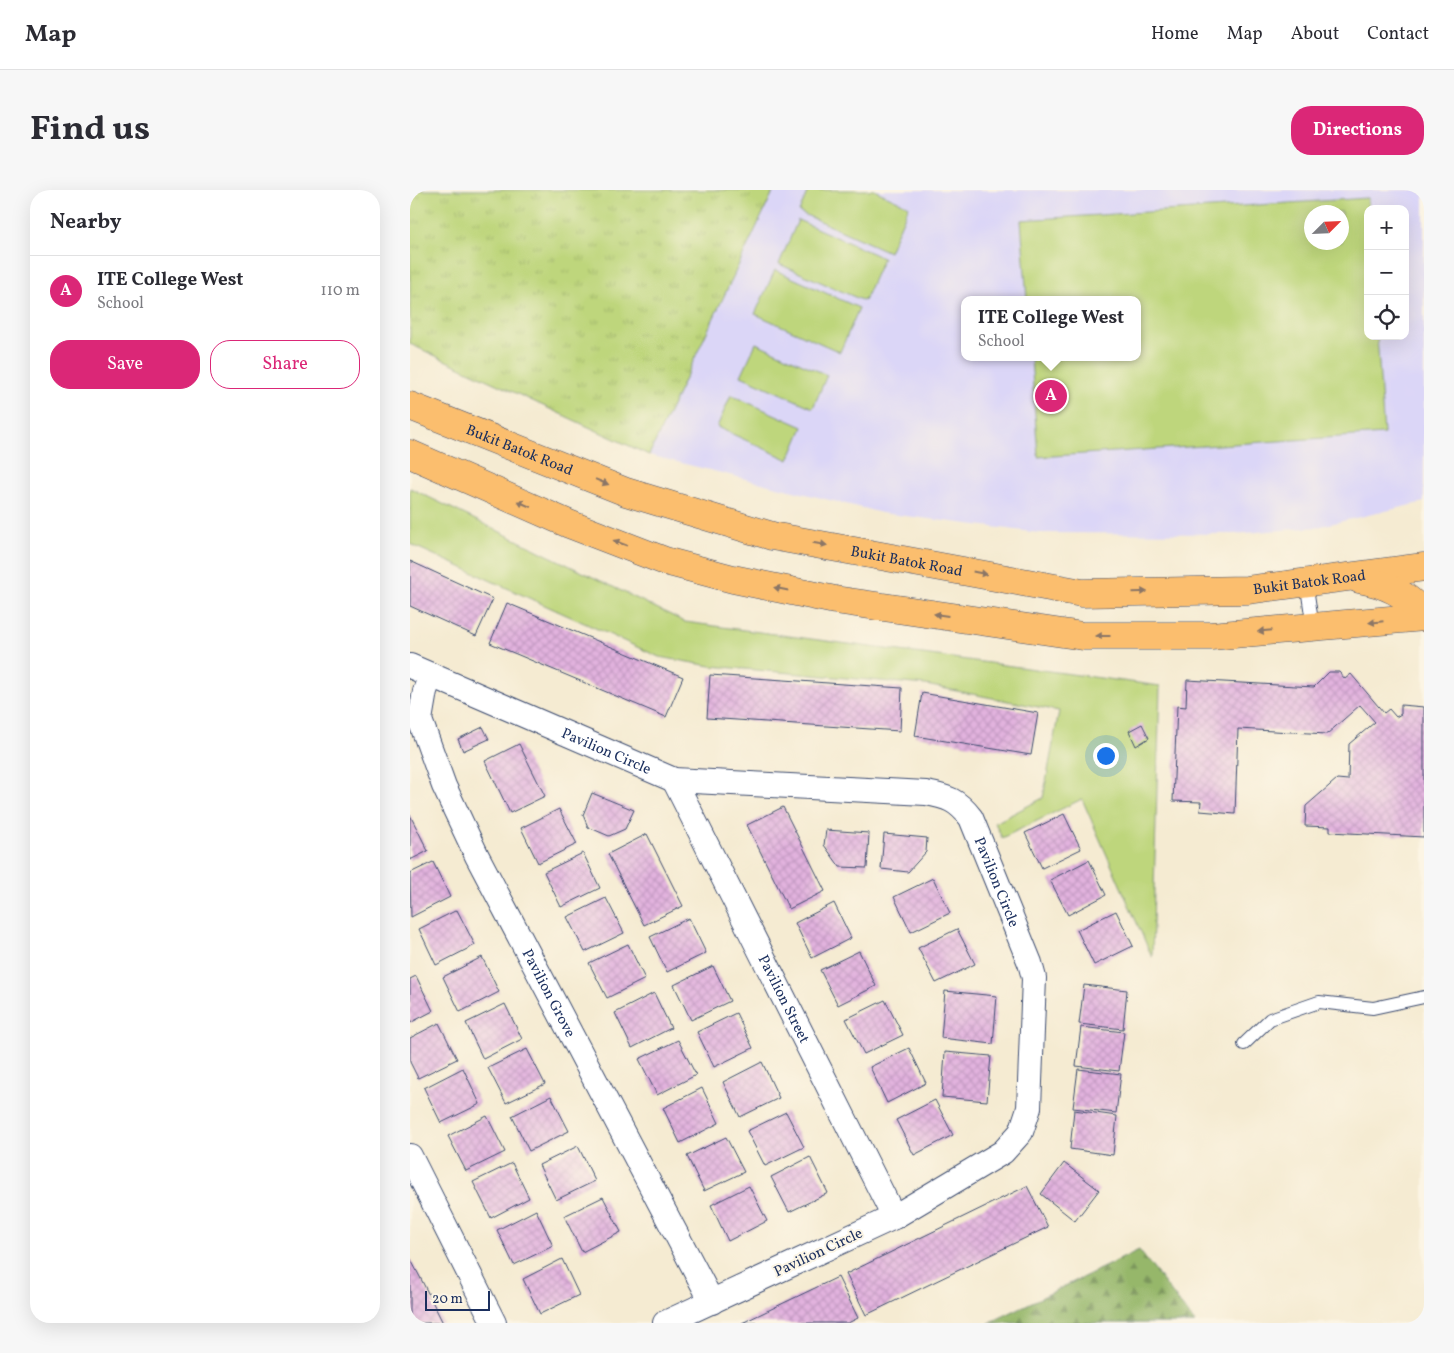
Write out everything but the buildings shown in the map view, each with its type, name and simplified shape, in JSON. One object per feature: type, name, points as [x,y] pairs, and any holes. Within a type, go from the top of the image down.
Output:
[{"type":"main road","name":"Bukit Batok Road","points":[[410,406],[626,492],[772,536],[1082,593],[1247,590],[1424,567]]},
{"type":"main road","points":[[410,454],[569,524],[665,561],[733,579],[836,600],[1083,636],[1211,636],[1314,628],[1424,616]]},
{"type":"main road","points":[[1348,576],[1386,585],[1409,598],[1424,616]]},
{"type":"street","name":"Pavilion Circle","points":[[420,670],[674,780],[926,793],[943,796],[960,804],[971,818],[1034,978],[1029,1108],[1021,1132],[1003,1152],[894,1217],[665,1323]]},
{"type":"street","name":"Pavilion Grove","points":[[420,670],[425,691],[420,720],[444,786],[478,856],[712,1302]]},
{"type":"street","name":"Pavilion Street","points":[[674,780],[894,1217]]},
{"type":"street","points":[[410,1156],[494,1323]]},
{"type":"lane","points":[[1306,582],[1314,628]]},
{"type":"lane","points":[[1244,1044],[1270,1019],[1319,1002],[1373,1008],[1424,997]]},
{"type":"shaded area","points":[[774,190],[1424,190],[1424,502],[1317,527],[1234,534],[1040,533],[882,513],[649,455]]},
{"type":"green space","points":[[410,190],[774,190],[649,455],[410,344]]},
{"type":"green space","points":[[808,190],[874,190],[909,206],[889,252],[799,212]]},
{"type":"green space","points":[[1368,198],[1368,205],[1364,205],[1364,340],[1377,340],[1384,434],[1038,457],[1031,361],[1141,361],[1141,296],[1027,296],[1021,220]]},
{"type":"green space","points":[[798,220],[883,258],[864,301],[779,264]]},
{"type":"green space","points":[[775,270],[859,308],[840,352],[755,314]]},
{"type":"green space","points":[[756,343],[827,375],[813,408],[741,376]]},
{"type":"green space","points":[[731,395],[803,427],[789,460],[717,427]]},
{"type":"green space","points":[[410,488],[685,622],[1160,686],[1152,957],[1082,799],[1002,838],[995,823],[1043,798],[1059,711],[926,685],[711,666],[659,657],[410,544]]},
{"type":"green space","points":[[1139,1250],[1195,1323],[989,1323]]},
{"type":"place","name":"ITE College West","points":[[1051,396]]}]
